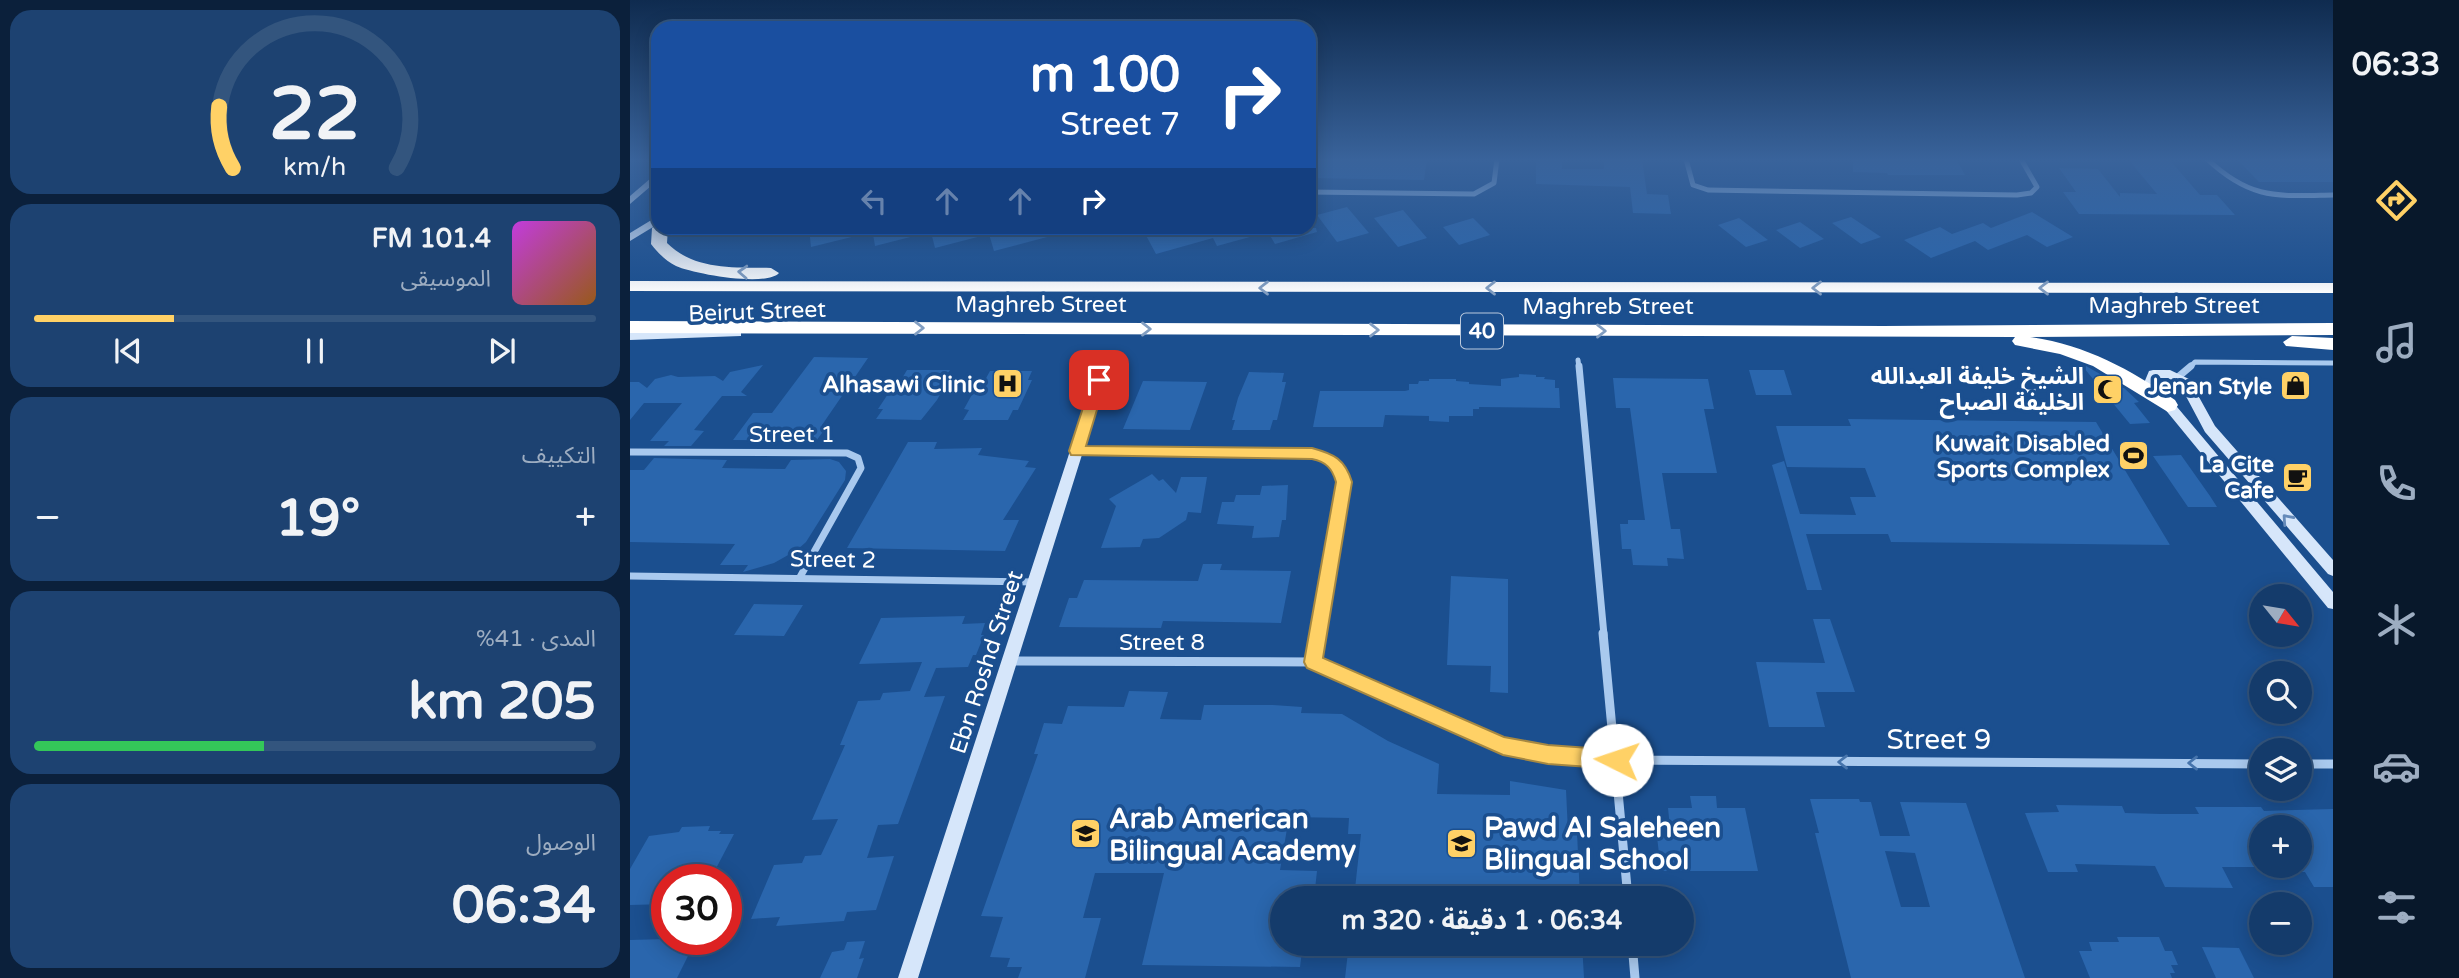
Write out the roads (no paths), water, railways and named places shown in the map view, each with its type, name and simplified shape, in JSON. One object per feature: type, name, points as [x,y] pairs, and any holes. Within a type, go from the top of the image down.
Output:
[{"type":"highway","points":[[660,235],[659,244],[668,256],[714,271],[1031,288]]},
{"type":"highway","name":"Maghreb Street","points":[[630,286],[2333,286]]},
{"type":"highway","name":"Maghreb Street","points":[[630,327],[1900,331],[2333,329]]},
{"type":"highway","points":[[2147,329],[2333,344]]},
{"type":"highway","points":[[1900,331],[2010,339],[2082,353],[2122,372],[2168,405]]},
{"type":"street","points":[[630,238],[651,224]]},
{"type":"street","name":"Beirut Street","points":[[630,336],[885,328]]},
{"type":"street","name":"Ebn Roshd Street","points":[[908,978],[1106,359]]},
{"type":"street","points":[[1578,360],[1627,886]]},
{"type":"street","points":[[2178,377],[2195,362],[2333,363]]},
{"type":"street","points":[[2333,570],[2210,429],[2190,390],[2178,377],[2162,372],[2153,374],[2150,383],[2333,603]]},
{"type":"street","points":[[1077,451],[1312,453],[1327,457],[1340,468],[1344,482],[1313,662]]},
{"type":"street","name":"Street 1","points":[[630,452],[847,453],[858,457],[861,468],[800,577]]},
{"type":"street","name":"Street 2","points":[[630,576],[1035,582]]},
{"type":"street","name":"Street 8","points":[[1010,661],[1313,662]]},
{"type":"street","name":"Street 9","points":[[1313,662],[1503,746],[1548,755],[1617,760],[2249,764]]},
{"type":"street","points":[[2312,764],[2333,764]]},
{"type":"street","points":[[1633,956],[1635,978]]},
{"type":"place","name":"Alhasawi Clinic","points":[[1008,384]]},
{"type":"place","name":"Jenan Style","points":[[2295,386]]},
{"type":"place","name":"الشيخ خليفة العبدالله الخليفة الصباح","points":[[2107,389]]},
{"type":"place","name":"Kuwait Disabled Sports Complex","points":[[2133,456]]},
{"type":"place","name":"La Cite Cafe","points":[[2297,477]]},
{"type":"place","name":"Arab American Bilingual Academy","points":[[1086,834]]},
{"type":"place","name":"Pawd Al Saleheen Blingual School","points":[[1461,843]]}]
